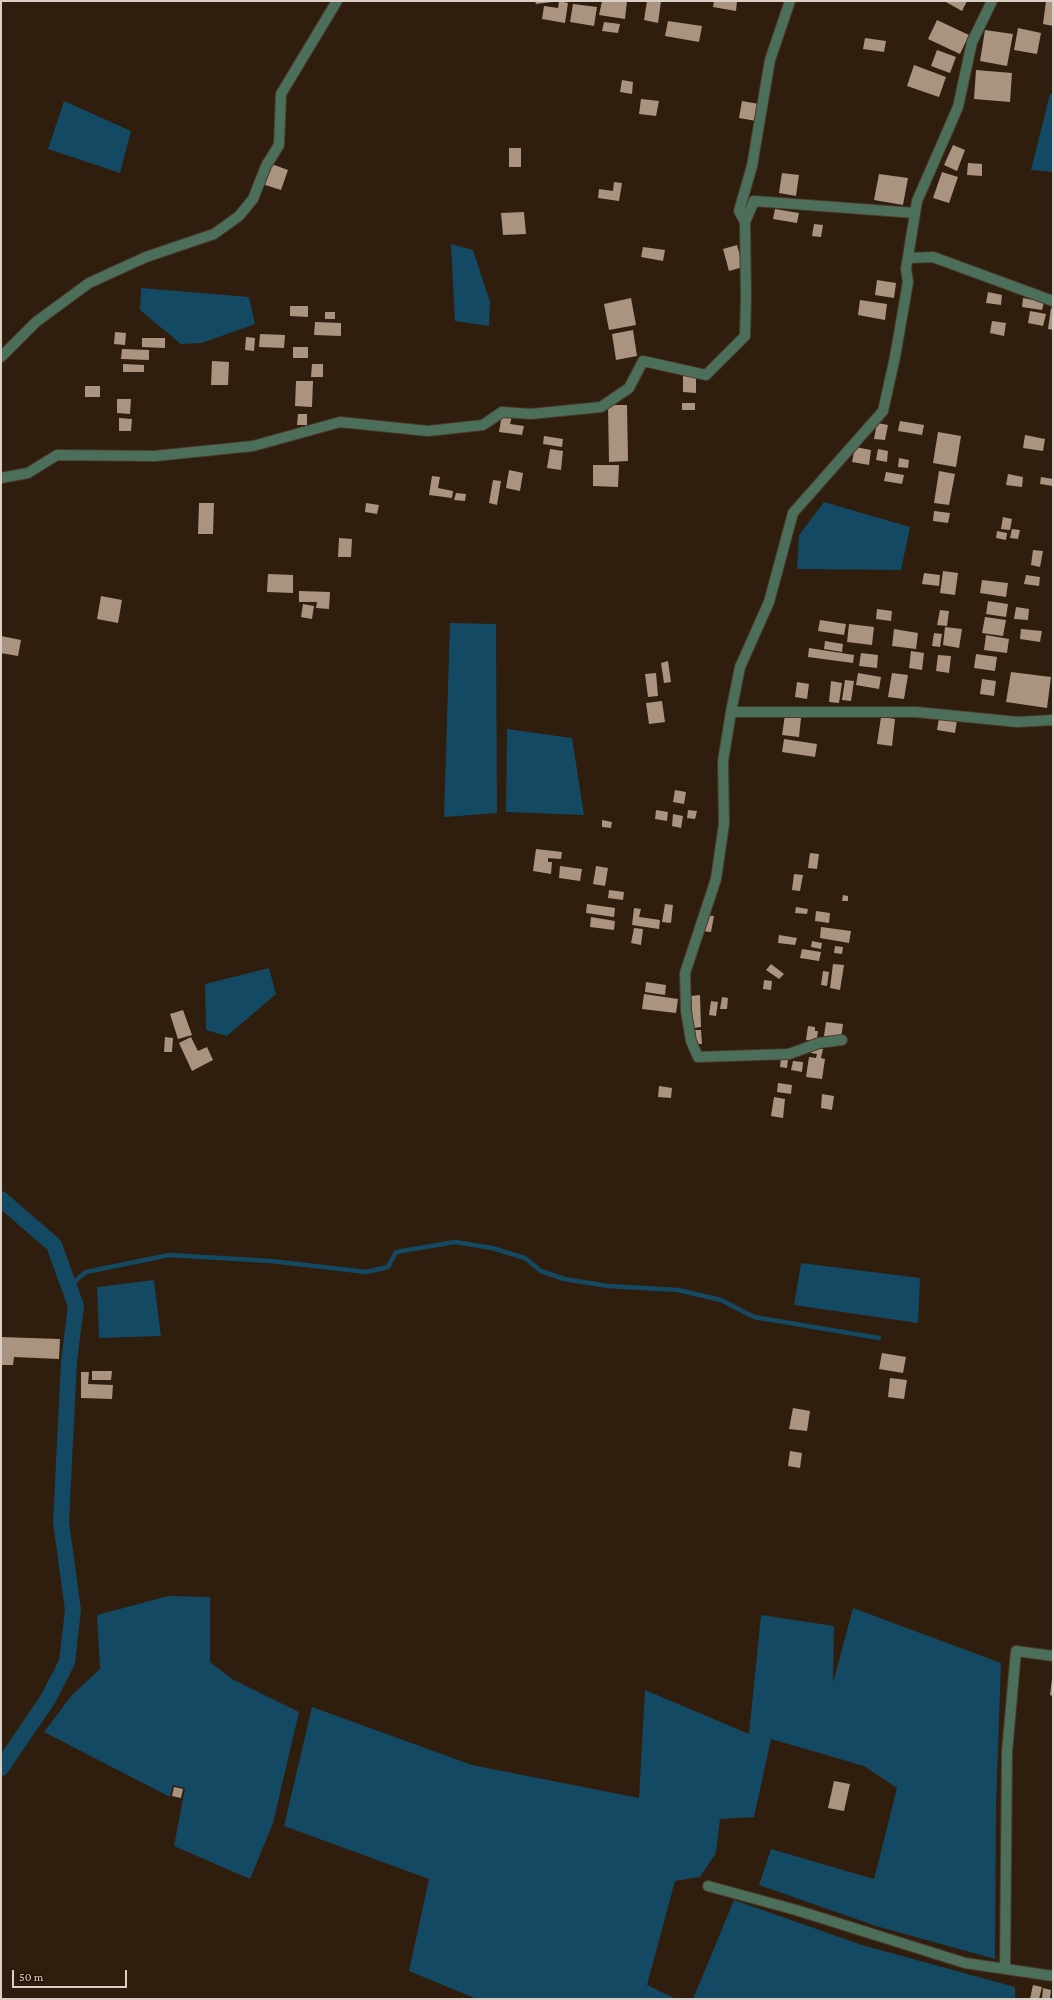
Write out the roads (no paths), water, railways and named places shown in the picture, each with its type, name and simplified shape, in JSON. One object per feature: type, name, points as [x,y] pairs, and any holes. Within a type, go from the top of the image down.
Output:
[{"type":"street","points":[[1,357],[36,322],[89,283],[146,257],[214,234],[239,216],[253,199],[266,166],[279,145],[281,94],[337,1]]},
{"type":"street","points":[[745,222],[739,211],[752,166],[770,60],[790,1]]},
{"type":"street","points":[[842,1040],[819,1043],[789,1054],[698,1057],[691,1041],[686,1011],[685,973],[716,879],[724,824],[723,761],[740,666],[769,602],[792,513],[883,411],[895,357],[908,282],[906,269],[917,201],[958,107],[972,42],[992,1]]},
{"type":"street","points":[[1,478],[28,473],[57,454],[155,456],[253,446],[340,422],[428,431],[483,425],[502,412],[531,414],[602,407],[630,388],[643,361],[706,375],[744,336],[746,296],[745,222],[754,201],[915,213]]},
{"type":"street","points":[[908,258],[933,257],[1053,301]]},
{"type":"street","points":[[731,712],[916,712],[1018,722],[1053,720]]},
{"type":"street","points":[[1005,1968],[1007,1752],[1016,1652],[1053,1656]]},
{"type":"street","points":[[708,1886],[796,1910],[965,1964],[1005,1968],[1053,1976]]},
{"type":"water","points":[[1050,94],[1053,94],[1053,172],[1031,170]]},
{"type":"water","points":[[64,101],[131,131],[120,173],[48,149]]},
{"type":"water","points":[[451,244],[473,250],[490,302],[489,326],[455,321]]},
{"type":"water","points":[[141,288],[249,297],[255,324],[202,343],[181,344],[140,310]]},
{"type":"water","points":[[824,502],[910,527],[901,570],[797,569],[799,535]]},
{"type":"water","points":[[450,623],[496,624],[497,813],[444,817]]},
{"type":"water","points":[[507,729],[572,738],[584,815],[506,812]]},
{"type":"water","points":[[269,968],[276,994],[227,1036],[206,1030],[205,984]]},
{"type":"water","points":[[801,1263],[920,1278],[918,1323],[794,1305]]},
{"type":"water","points":[[154,1280],[161,1336],[99,1338],[97,1287]]},
{"type":"water","points":[[168,1596],[210,1597],[210,1662],[232,1679],[299,1712],[273,1823],[250,1879],[174,1846],[185,1788],[173,1785],[170,1797],[44,1732],[72,1695],[100,1669],[97,1615]]},
{"type":"water","points":[[853,1608],[1001,1663],[996,1805],[995,1959],[876,1926],[759,1885],[771,1849],[874,1879],[897,1788],[864,1766],[771,1739],[754,1817],[720,1819],[716,1853],[700,1877],[675,1881],[647,1985],[676,1999],[477,1999],[409,1971],[429,1879],[284,1826],[312,1707],[472,1765],[639,1798],[645,1690],[749,1734],[761,1615],[834,1626],[833,1683]]},
{"type":"water","points":[[734,1900],[862,1945],[1015,1987],[1015,1999],[693,1999]]},
{"type":"waterway","points":[[1,1199],[54,1245],[76,1306],[69,1361],[61,1522],[73,1610],[67,1662],[48,1699],[1,1768]]},
{"type":"waterway","points":[[68,1287],[86,1272],[169,1255],[271,1261],[366,1272],[388,1267],[396,1252],[455,1242],[492,1248],[525,1258],[541,1271],[564,1279],[608,1286],[678,1290],[721,1300],[754,1317],[879,1338]]}]
